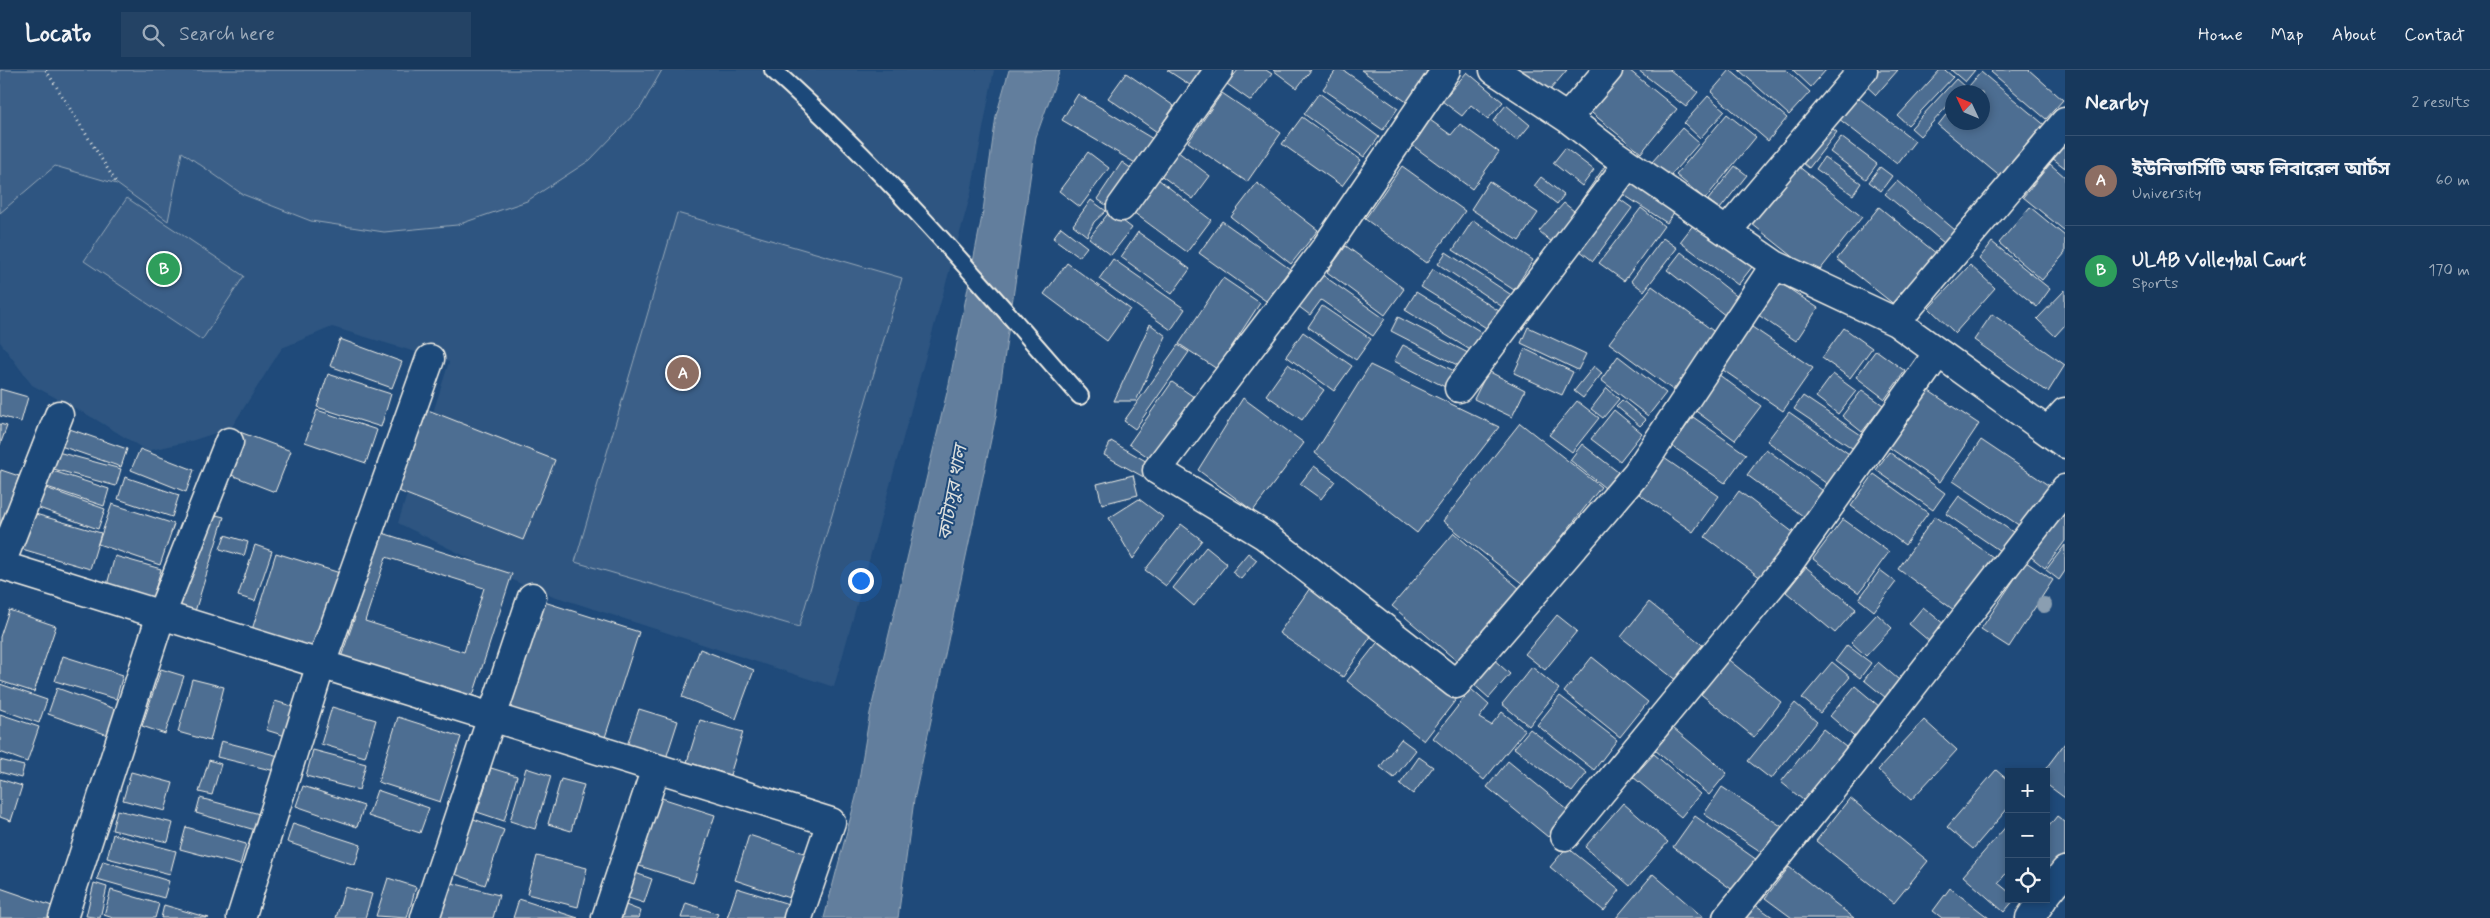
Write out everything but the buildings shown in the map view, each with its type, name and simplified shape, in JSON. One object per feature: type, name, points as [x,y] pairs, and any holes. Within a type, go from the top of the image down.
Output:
[{"type":"street","points":[[1121,207],[1219,70]]},
{"type":"street","points":[[1446,70],[1324,250],[1157,470],[1264,535],[1456,684],[1637,473],[1775,264]]},
{"type":"street","points":[[1494,70],[1567,118],[1628,164],[1775,264],[1896,322],[1938,354],[2059,429]]},
{"type":"street","points":[[1567,118],[1608,70]]},
{"type":"street","points":[[1728,231],[1863,70]]},
{"type":"street","points":[[1896,322],[2065,122]]},
{"type":"street","points":[[1460,388],[1628,164]]},
{"type":"street","points":[[1564,836],[1787,566],[1938,354]]},
{"type":"street","points":[[241,918],[321,664],[430,359]]},
{"type":"street","points":[[58,415],[0,565],[831,822],[798,918]]},
{"type":"street","points":[[63,918],[161,615],[229,442]]},
{"type":"street","points":[[1726,918],[1852,764],[2065,489]]},
{"type":"street","points":[[425,918],[532,597]]},
{"type":"street","points":[[606,918],[656,768]]},
{"type":"street","points":[[2050,890],[2065,871]]},
{"type":"street","points":[[2030,918],[2040,903]]},
{"type":"lane","points":[[773,70],[811,104],[942,240],[1080,396]]},
{"type":"path","points":[[46,70],[117,184]]},
{"type":"shaded area","points":[[0,70],[994,70],[971,193],[834,687],[529,588],[398,523],[449,362],[332,327],[282,348],[231,428],[191,441],[147,451],[95,419],[32,385],[0,342]]},
{"type":"shaded area","points":[[0,70],[662,70],[641,107],[590,160],[527,201],[457,225],[384,232],[311,221],[242,194],[182,152],[168,221],[117,184],[55,166],[0,213]]},
{"type":"shaded area","points":[[127,198],[244,276],[202,340],[84,261]]},
{"type":"shaded area","points":[[677,213],[902,278],[799,627],[575,562]]},
{"type":"water","name":"কাটাসুর খাল","points":[[1009,70],[1060,70],[1036,137],[996,416],[914,800],[898,918],[824,918],[856,797],[870,713],[949,384],[983,211],[996,116]]},
{"type":"place","name":"ULAB Volleybal Court","points":[[164,269]]},
{"type":"place","name":"ইউনিভার্সিটি অফ লিবারেল আর্টস","points":[[683,373]]}]
